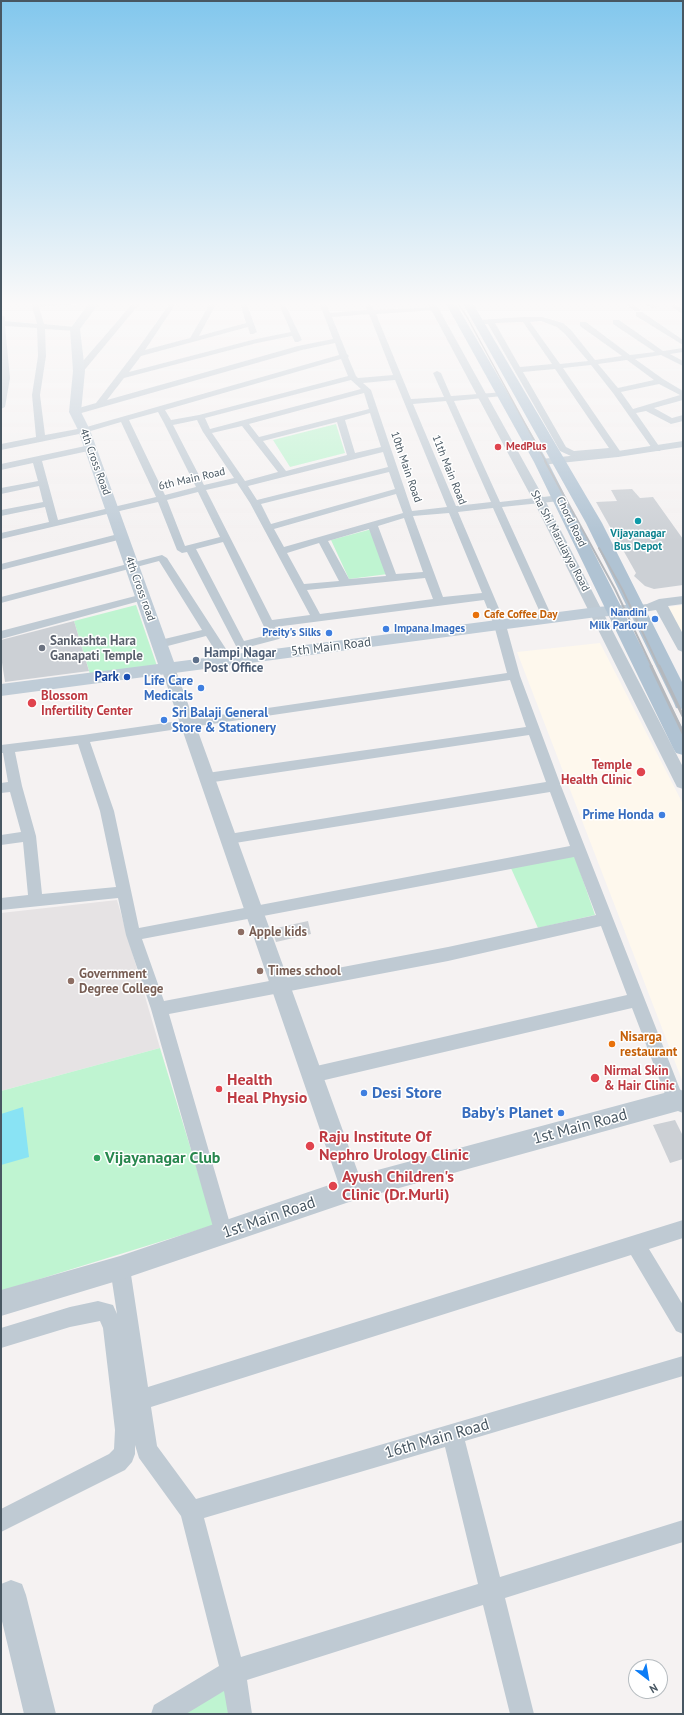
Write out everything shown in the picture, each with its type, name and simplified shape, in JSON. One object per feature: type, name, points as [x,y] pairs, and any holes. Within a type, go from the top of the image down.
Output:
[{"type":"main road","name":"4th Cross Road","points":[[78,382],[76,412],[84,430],[112,510]]},
{"type":"main road","name":"Chord Road","points":[[495,382],[560,498],[606,612],[683,748]]},
{"type":"main road","name":"Chord Road","points":[[517,382],[558,461],[594,523],[683,703]]},
{"type":"main road","name":"4th Cross road","points":[[112,510],[168,668]]},
{"type":"main road","name":"5th Main Road","points":[[1,690],[500,625],[637,609]]},
{"type":"street","points":[[1,407],[5,382]]},
{"type":"street","points":[[38,382],[36,395],[41,439]]},
{"type":"street","points":[[100,404],[117,382]]},
{"type":"street","points":[[76,412],[179,382]]},
{"type":"street","points":[[1,447],[84,430],[255,382]]},
{"type":"street","points":[[168,423],[200,417],[343,382]]},
{"type":"street","points":[[358,382],[367,390]]},
{"type":"street","name":"11th Main Road","points":[[400,382],[500,625],[514,676],[554,786],[580,850],[636,1000],[680,1099]]},
{"type":"street","points":[[440,382],[548,619]]},
{"type":"street","name":"Sha Shi Marulayya Road","points":[[474,382],[538,500],[606,612],[683,783]]},
{"type":"street","points":[[525,382],[563,449],[569,453],[578,454],[657,449],[683,444]]},
{"type":"street","points":[[570,382],[616,452]]},
{"type":"street","points":[[608,382],[657,449]]},
{"type":"street","points":[[616,391],[655,382]]},
{"type":"street","points":[[662,382],[683,395]]},
{"type":"street","points":[[207,432],[367,390]]},
{"type":"street","name":"10th Main Road","points":[[367,390],[439,601]]},
{"type":"street","points":[[409,402],[502,394]]},
{"type":"street","points":[[630,412],[647,408],[683,395]]},
{"type":"street","points":[[647,408],[674,424],[683,418]]},
{"type":"street","points":[[124,419],[186,548],[241,645],[275,637],[162,409]]},
{"type":"street","points":[[258,440],[373,410]]},
{"type":"street","points":[[200,417],[207,432],[255,503],[316,617]]},
{"type":"street","points":[[340,419],[352,456]]},
{"type":"street","points":[[244,423],[284,474]]},
{"type":"street","points":[[1,468],[90,448]]},
{"type":"street","name":"6th Main Road","points":[[1,536],[201,489],[284,474],[387,448]]},
{"type":"street","points":[[541,462],[558,461],[616,452]]},
{"type":"street","points":[[37,460],[54,524]]},
{"type":"street","points":[[255,503],[393,468]]},
{"type":"street","points":[[1,491],[43,483]]},
{"type":"street","points":[[268,528],[400,490]]},
{"type":"street","points":[[280,551],[409,514],[560,498]]},
{"type":"street","points":[[1,513],[48,504]]},
{"type":"street","points":[[373,525],[392,578]]},
{"type":"street","points":[[1,567],[122,536]]},
{"type":"street","points":[[186,548],[226,538]]},
{"type":"street","points":[[322,539],[346,583]]},
{"type":"street","points":[[1,600],[162,558],[220,650]]},
{"type":"street","points":[[300,588],[429,574]]},
{"type":"street","points":[[269,624],[439,601],[488,596]]},
{"type":"street","points":[[1,635],[143,597]]},
{"type":"street","points":[[637,609],[650,608],[659,603],[683,600]]},
{"type":"street","points":[[659,603],[683,647]]},
{"type":"street","points":[[160,644],[209,632]]},
{"type":"street","points":[[168,668],[352,1189]]},
{"type":"street","points":[[36,901],[29,836],[4,748],[83,739],[514,676]]},
{"type":"street","points":[[207,778],[534,730]]},
{"type":"street","points":[[83,739],[107,811],[133,935],[160,1010],[224,1234]]},
{"type":"street","points":[[1,788],[15,786]]},
{"type":"street","points":[[229,839],[554,786]]},
{"type":"street","points":[[1,840],[29,836]]},
{"type":"street","points":[[133,935],[580,850]]},
{"type":"street","points":[[1,904],[123,892]]},
{"type":"street","points":[[160,1010],[448,954],[605,919]]},
{"type":"street","points":[[312,1075],[636,1000]]},
{"type":"street","name":"1st Main Road","points":[[1,1303],[120,1268],[224,1234],[352,1189],[680,1099]]},
{"type":"street","points":[[140,1400],[683,1229]]},
{"type":"street","points":[[635,1244],[683,1324]]},
{"type":"street","points":[[120,1268],[147,1450],[191,1511],[233,1672],[240,1714]]},
{"type":"street","points":[[1,1338],[70,1317],[98,1311],[106,1312],[113,1328],[126,1430],[124,1454],[117,1462],[1,1521]]},
{"type":"street","name":"16th Main Road","points":[[191,1511],[683,1366]]},
{"type":"street","points":[[453,1435],[522,1714]]},
{"type":"street","points":[[163,1714],[233,1672],[683,1531]]},
{"type":"street","points":[[1,1602],[11,1595],[40,1714]]},
{"type":"shaded area","points":[[683,605],[683,634],[668,607]]},
{"type":"shaded area","points":[[600,643],[683,804],[683,1080],[517,652]]},
{"type":"shaded area","name":"Government Degree College","points":[[117,900],[160,1048],[1,1091],[1,913]]},
{"type":"green space","points":[[336,424],[345,453],[290,467],[273,440]]},
{"type":"green space","points":[[372,529],[388,574],[349,579],[331,540]]},
{"type":"green space","points":[[136,605],[157,666],[90,674],[74,621]]},
{"type":"green space","points":[[574,854],[595,915],[538,928],[510,866]]},
{"type":"green space","name":"Vijayanagar Club","points":[[160,1048],[214,1225],[1,1291],[1,1091]]},
{"type":"green space","points":[[227,1689],[231,1714],[181,1714]]},
{"type":"water","points":[[23,1107],[29,1157],[1,1165],[1,1114]]},
{"type":"building","name":"Vijayanagar Bus Depot","points":[[632,489],[640,498],[653,497],[683,539],[683,585],[654,589],[645,586],[634,576],[636,573],[596,502],[617,501],[611,490]]},
{"type":"building","name":"Sankashta Hara Ganapati Temple","points":[[74,621],[89,671],[5,682],[1,656],[1,640]]},
{"type":"building","points":[[308,921],[311,934],[276,942],[272,929]]},
{"type":"building","points":[[675,1120],[683,1136],[683,1159],[670,1163],[653,1125]]},
{"type":"railway","points":[[502,382],[546,462]]},
{"type":"railway","points":[[545,461],[615,589],[652,667]]},
{"type":"railway","points":[[599,548],[622,589],[659,667]]},
{"type":"railway","points":[[651,666],[683,733]]},
{"type":"railway","points":[[659,666],[683,716]]},
{"type":"place","name":"MedPlus","points":[[498,447]]},
{"type":"place","name":"Vijayanagar Bus Depot","points":[[638,521]]},
{"type":"place","name":"Cafe Coffee Day","points":[[476,615]]},
{"type":"place","name":"Nandini Milk Parlour","points":[[655,619]]},
{"type":"place","name":"Impana Images","points":[[386,629]]},
{"type":"place","name":"Preity's Silks","points":[[329,633]]},
{"type":"place","name":"Sankashta Hara Ganapati Temple","points":[[42,648]]},
{"type":"place","name":"Hampi Nagar Post Office","points":[[196,660]]},
{"type":"place","name":"Park","points":[[127,677]]},
{"type":"place","name":"Life Care Medicals","points":[[201,688]]},
{"type":"place","name":"Blossom Infertility Center","points":[[32,703]]},
{"type":"place","name":"Sri Balaji General Store & Stationery","points":[[164,720]]},
{"type":"place","name":"Temple Health Clinic","points":[[641,772]]},
{"type":"place","name":"Prime Honda","points":[[662,815]]},
{"type":"place","name":"Apple kids","points":[[241,932]]},
{"type":"place","name":"Times school","points":[[260,971]]},
{"type":"place","name":"Government Degree College","points":[[71,981]]},
{"type":"place","name":"Nisarga restaurant","points":[[612,1044]]},
{"type":"place","name":"Nirmal Skin & Hair Clinic","points":[[595,1078]]},
{"type":"place","name":"Health Heal Physio","points":[[219,1089]]},
{"type":"place","name":"Desi Store","points":[[364,1093]]},
{"type":"place","name":"Baby's Planet","points":[[561,1113]]},
{"type":"place","name":"Raju Institute Of Nephro Urology Clinic","points":[[310,1146]]},
{"type":"place","name":"Vijayanagar Club","points":[[97,1158]]},
{"type":"place","name":"Ayush Children's Clinic (Dr.Murli)","points":[[333,1186]]}]
